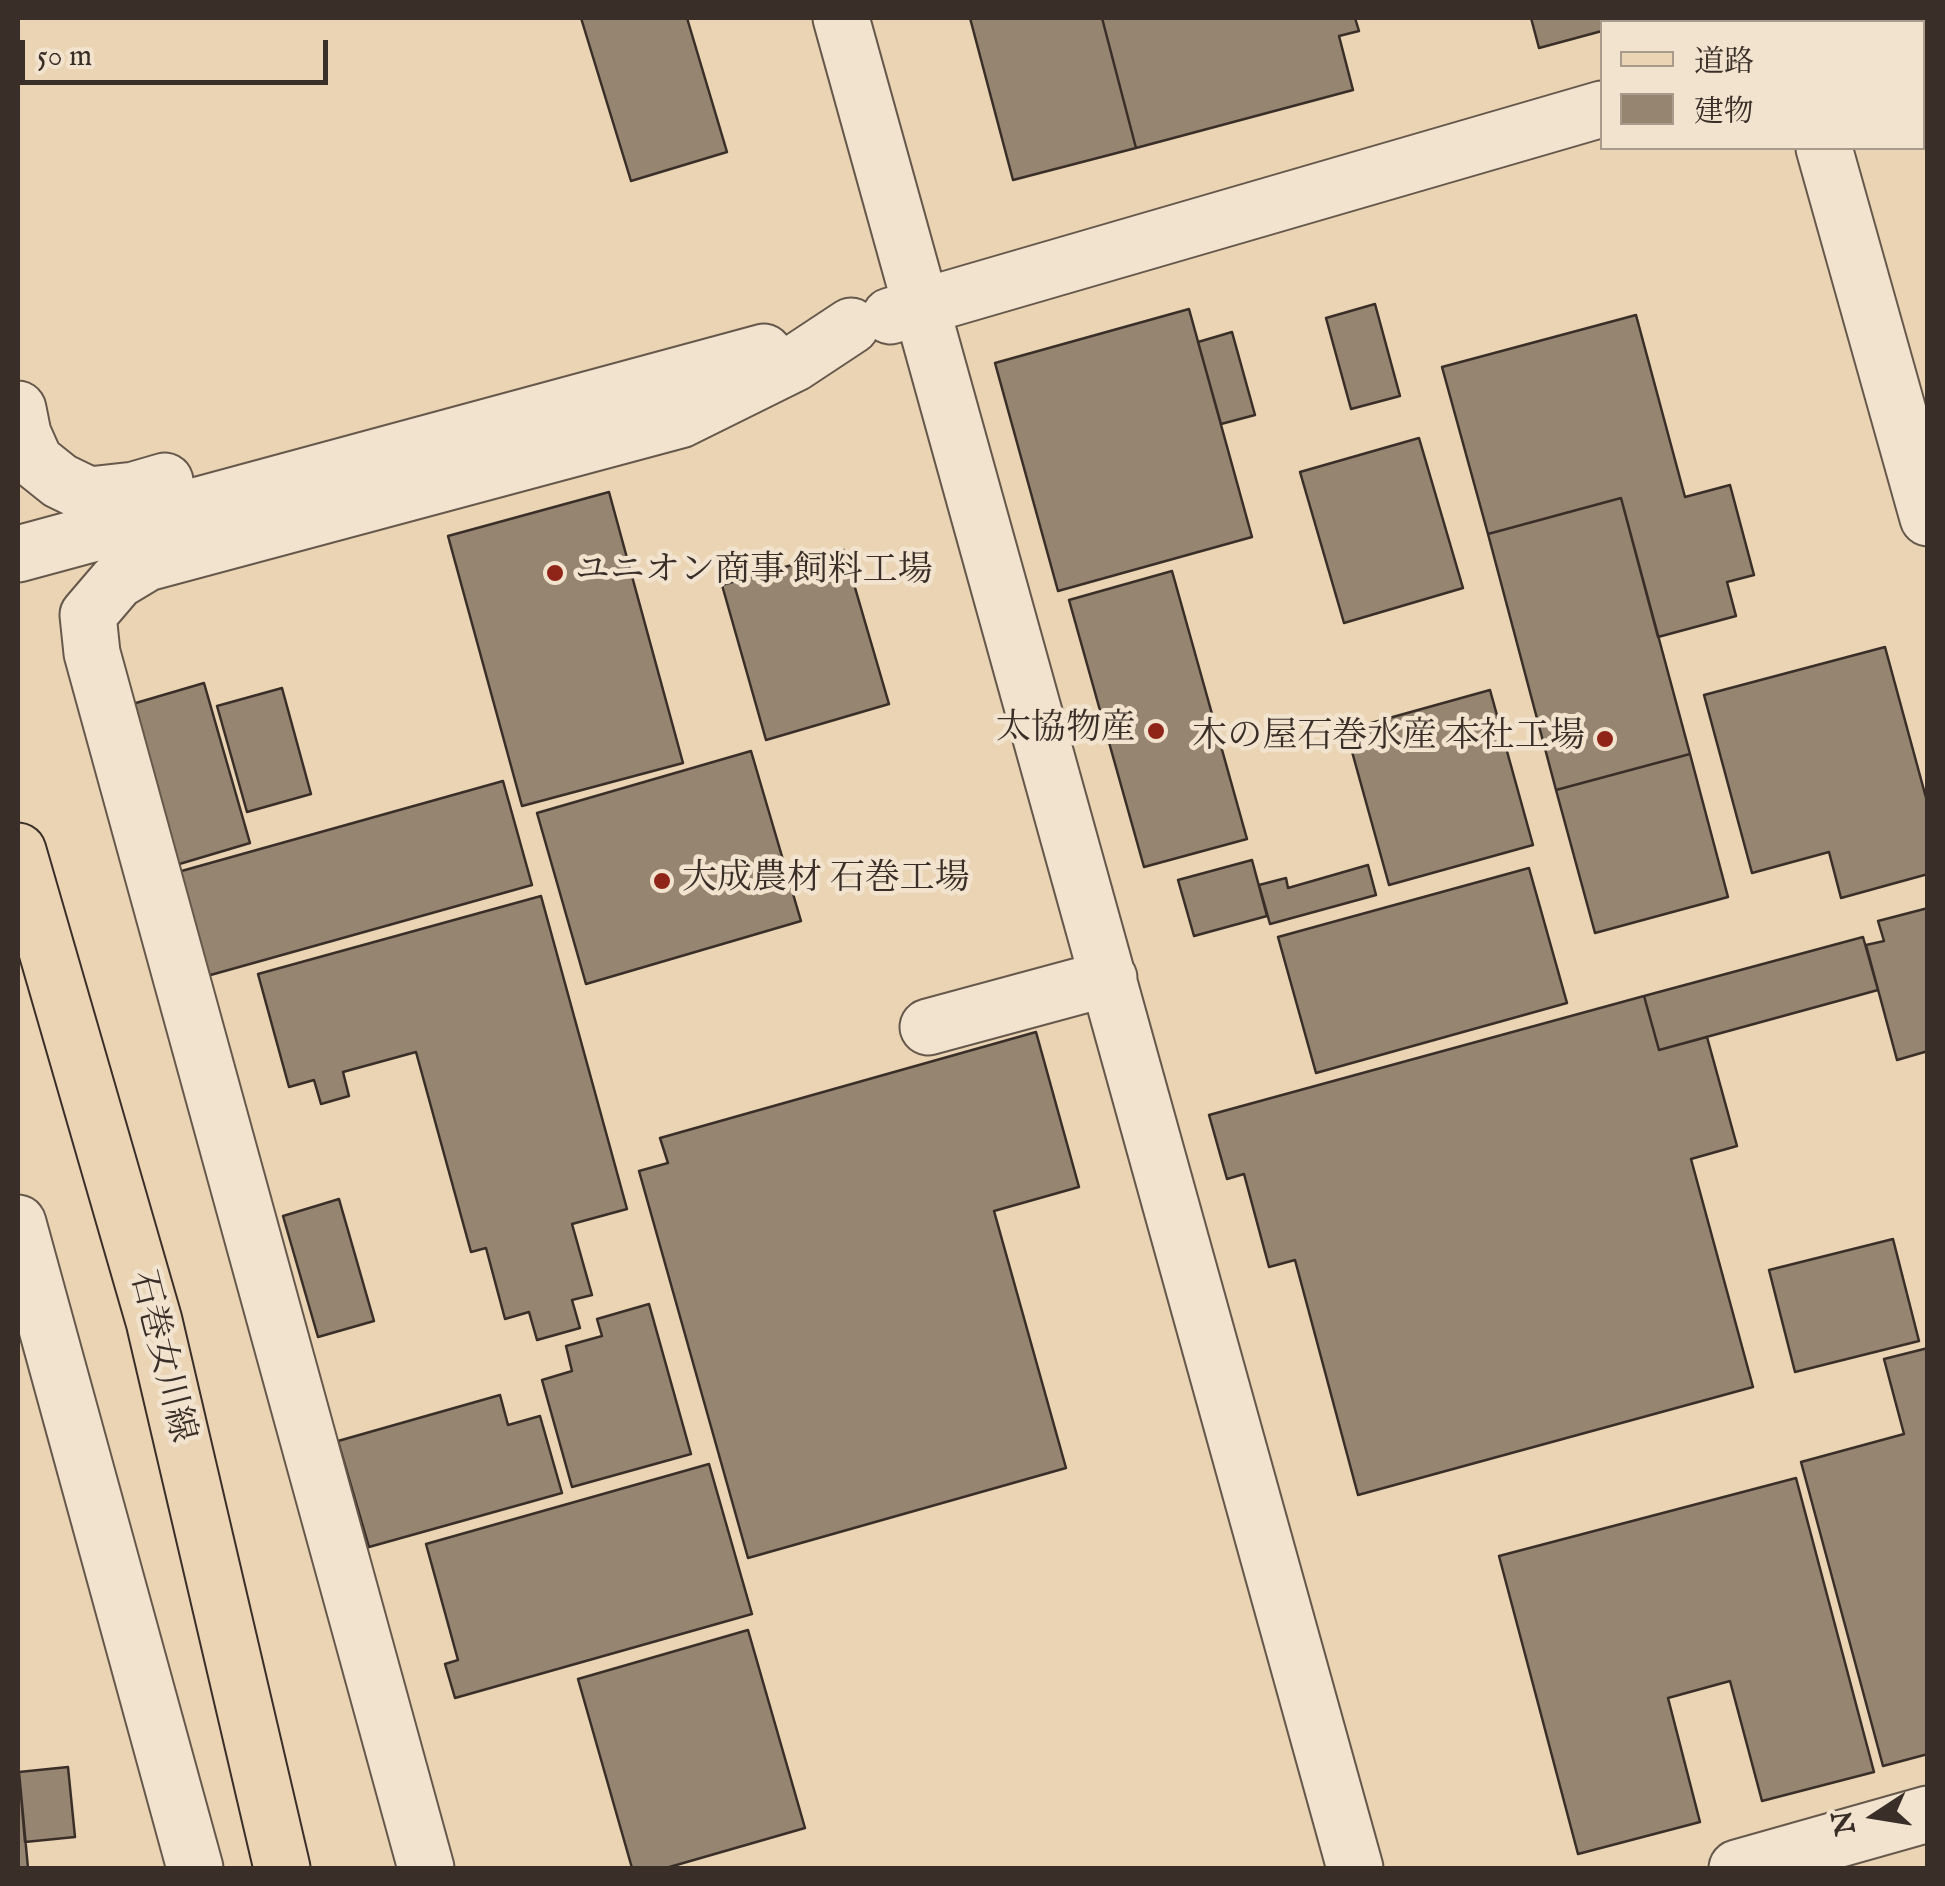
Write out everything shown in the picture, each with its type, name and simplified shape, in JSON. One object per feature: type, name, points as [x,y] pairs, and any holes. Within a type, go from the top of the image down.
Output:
[{"type":"main road","name":"石巻女川線","points":[[18,852],[154,1321],[282,1868]]},
{"type":"street","points":[[841,18],[1355,1868]]},
{"type":"street","points":[[18,554],[924,307],[1600,110]]},
{"type":"street","points":[[1825,150],[1928,518]]},
{"type":"street","points":[[426,1868],[92,654],[88,615],[117,581],[147,563],[680,420],[795,363],[852,326]]},
{"type":"street","points":[[18,409],[23,434],[35,461],[60,481],[88,494],[134,490],[708,331],[734,337],[755,354]]},
{"type":"street","points":[[928,1027],[1109,978]]},
{"type":"street","points":[[18,1223],[195,1868]]},
{"type":"street","points":[[1737,1868],[1928,1814]]},
{"type":"building","points":[[581,18],[687,18],[727,152],[631,181]]},
{"type":"building","points":[[970,18],[1102,18],[1136,148],[1013,180]]},
{"type":"building","points":[[1102,18],[1355,18],[1359,31],[1339,36],[1353,90],[1136,148]]},
{"type":"building","points":[[1531,18],[1607,18],[1600,20],[1600,32],[1539,48]]},
{"type":"building","points":[[1375,304],[1400,396],[1351,409],[1326,318]]},
{"type":"building","points":[[1189,309],[1252,537],[1058,591],[995,363]]},
{"type":"building","points":[[1636,315],[1685,497],[1730,485],[1754,575],[1727,582],[1736,616],[1658,637],[1621,498],[1488,534],[1442,367]]},
{"type":"building","points":[[1232,332],[1255,415],[1221,424],[1198,342]]},
{"type":"building","points":[[1419,438],[1463,588],[1344,623],[1300,472]]},
{"type":"building","points":[[609,492],[683,763],[522,806],[448,536]]},
{"type":"building","points":[[1621,498],[1690,754],[1556,790],[1488,534]]},
{"type":"building","points":[[844,550],[889,704],[766,740],[722,585]]},
{"type":"building","points":[[1172,571],[1247,839],[1144,867],[1069,600]]},
{"type":"building","points":[[1885,647],[1928,805],[1928,874],[1841,898],[1829,852],[1752,873],[1704,695]]},
{"type":"building","points":[[204,683],[250,843],[176,865],[129,705]]},
{"type":"building","points":[[282,688],[311,794],[247,812],[217,706]]},
{"type":"building","points":[[1490,690],[1533,845],[1389,885],[1346,730]]},
{"type":"building","points":[[751,751],[801,921],[586,984],[537,813]]},
{"type":"building","points":[[1690,754],[1728,897],[1595,933],[1556,790]]},
{"type":"building","points":[[503,781],[532,885],[207,976],[178,872]]},
{"type":"building","points":[[1252,860],[1267,916],[1194,936],[1178,880]]},
{"type":"building","points":[[1368,865],[1376,895],[1270,924],[1259,885],[1286,878],[1288,888]]},
{"type":"building","points":[[1529,868],[1567,1003],[1316,1073],[1278,937]]},
{"type":"building","points":[[541,896],[627,1209],[572,1224],[592,1295],[572,1300],[580,1328],[537,1340],[529,1312],[505,1319],[486,1248],[471,1252],[416,1052],[343,1072],[349,1096],[321,1104],[314,1080],[289,1087],[258,974]]},
{"type":"building","points":[[1928,908],[1928,1051],[1897,1060],[1866,945],[1884,941],[1878,921]]},
{"type":"building","points":[[1863,937],[1878,990],[1659,1050],[1644,996]]},
{"type":"building","points":[[1644,996],[1659,1050],[1707,1037],[1737,1146],[1691,1159],[1753,1387],[1358,1495],[1295,1260],[1269,1267],[1244,1174],[1227,1179],[1209,1115]]},
{"type":"building","points":[[1036,1032],[1079,1187],[994,1211],[1066,1468],[748,1558],[639,1171],[668,1163],[660,1138]]},
{"type":"building","points":[[339,1199],[374,1321],[318,1337],[283,1216]]},
{"type":"building","points":[[1893,1239],[1919,1341],[1795,1372],[1769,1270]]},
{"type":"building","points":[[649,1304],[691,1454],[572,1487],[542,1380],[572,1371],[566,1346],[602,1336],[597,1319]]},
{"type":"building","points":[[1928,1348],[1928,1754],[1883,1766],[1801,1462],[1904,1434],[1884,1359]]},
{"type":"building","points":[[500,1395],[508,1425],[540,1416],[562,1493],[369,1547],[338,1441]]},
{"type":"building","points":[[709,1464],[752,1614],[455,1698],[445,1664],[458,1660],[426,1544]]},
{"type":"building","points":[[1796,1478],[1874,1772],[1762,1801],[1730,1681],[1668,1698],[1700,1822],[1578,1854],[1499,1556]]},
{"type":"building","points":[[748,1630],[805,1828],[666,1868],[632,1868],[578,1679]]},
{"type":"building","points":[[68,1767],[75,1837],[25,1842],[19,1772]]},
{"type":"building","points":[[19,1772],[28,1868],[18,1868]]},
{"type":"place","name":"ユニオン商事 飼料工場","points":[[555,573]]},
{"type":"place","name":"太協物産","points":[[1156,731]]},
{"type":"place","name":"木の屋石巻水産 本社工場","points":[[1605,739]]},
{"type":"place","name":"大成農材 石巻工場","points":[[662,881]]}]
